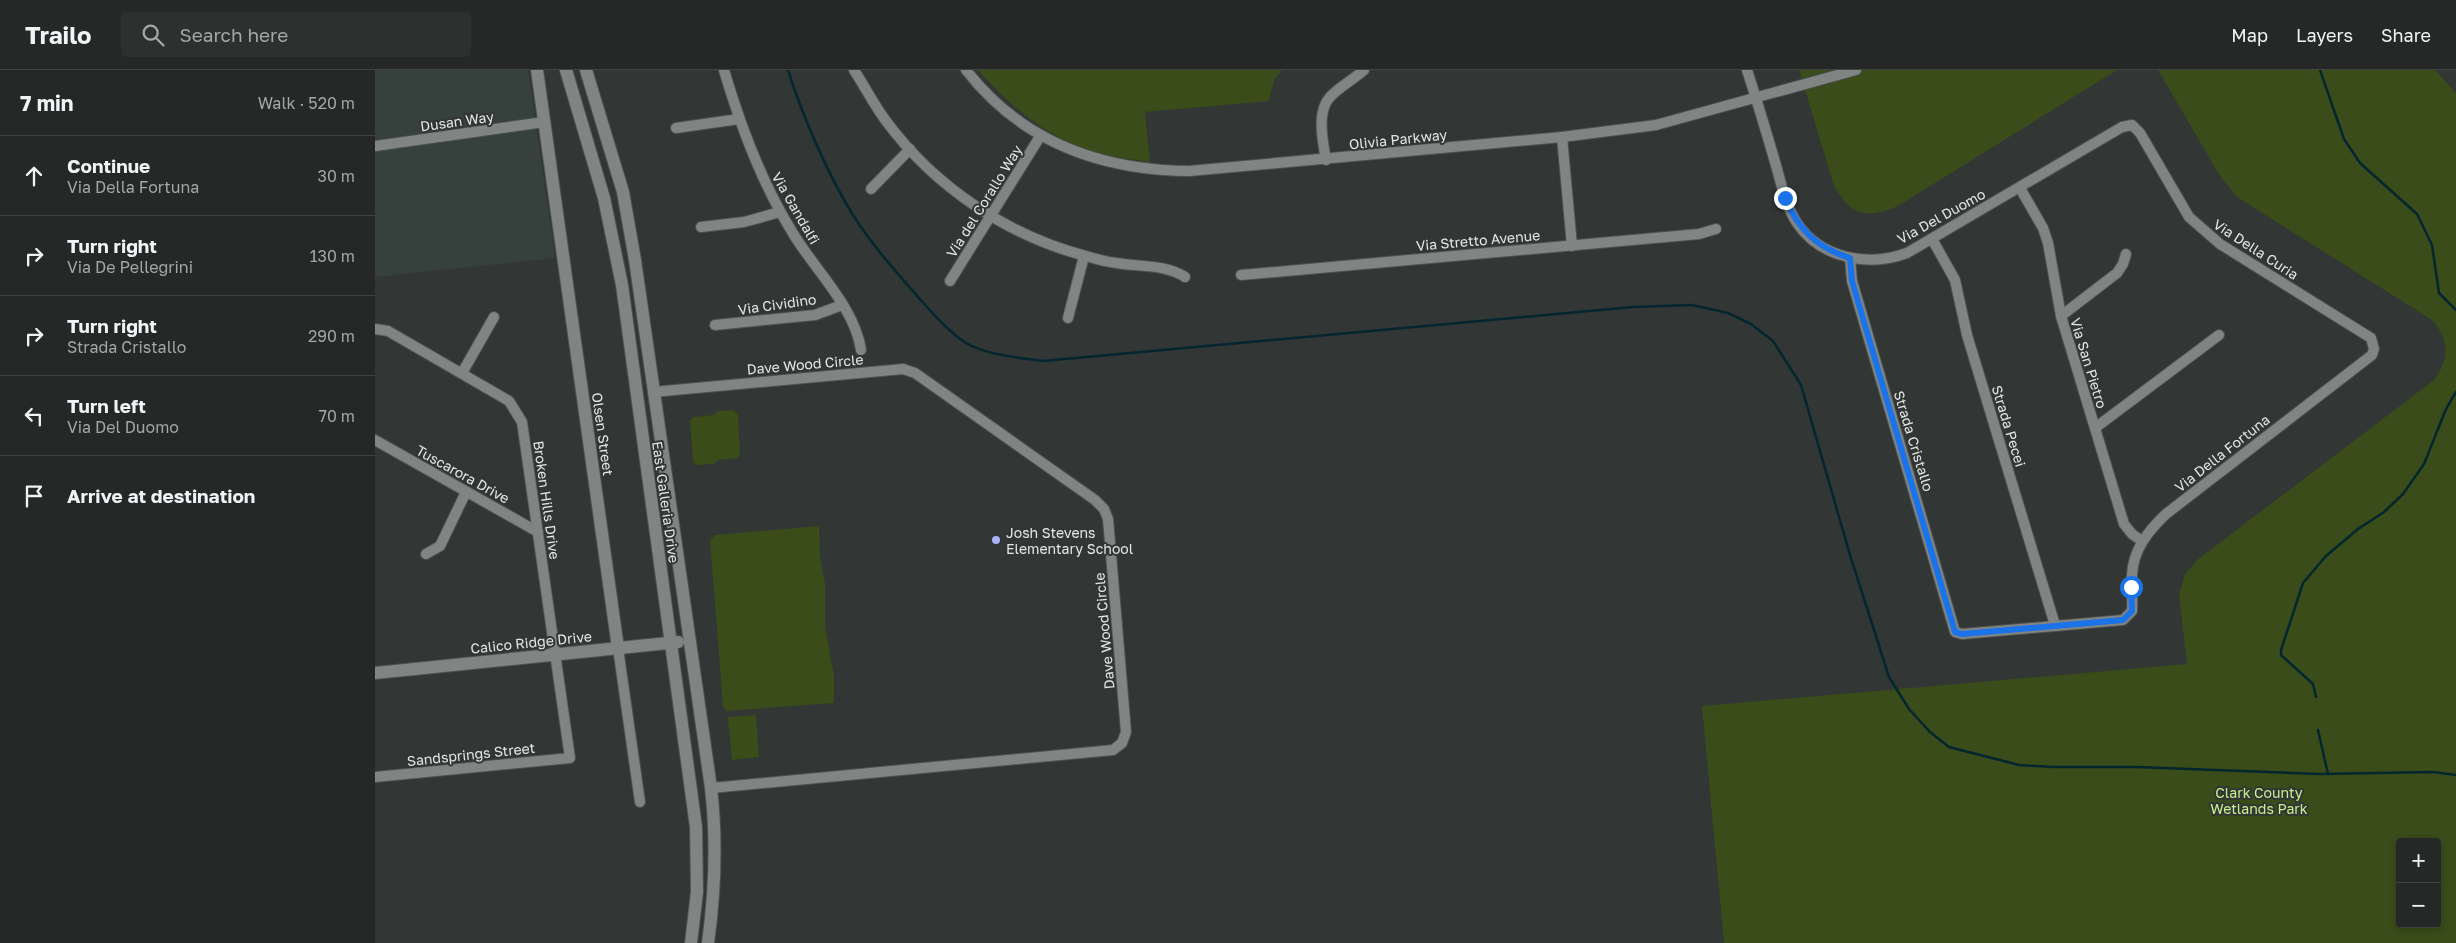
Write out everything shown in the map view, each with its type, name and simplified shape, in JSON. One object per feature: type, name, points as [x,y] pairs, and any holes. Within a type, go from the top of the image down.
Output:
[{"type":"main road","name":"Olsen Street","points":[[537,70],[618,648]]},
{"type":"main road","name":"East Galleria Drive","points":[[566,70],[604,198],[622,285],[696,828],[697,892],[691,943]]},
{"type":"main road","name":"East Galleria Drive","points":[[586,70],[623,192],[635,260],[711,788],[715,857],[708,943]]},
{"type":"main road","points":[[622,285],[629,297],[642,383],[653,392]]},
{"type":"main road","name":"Calico Ridge Drive","points":[[375,673],[689,640]]},
{"type":"main road","points":[[696,828],[711,788]]},
{"type":"street","name":"Via Gandalfi","points":[[724,70],[739,119],[761,175],[795,236],[842,305],[859,335],[861,350]]},
{"type":"street","points":[[854,70],[886,121],[910,149],[961,197],[991,216],[1043,242],[1084,256],[1115,263],[1175,270],[1185,277]]},
{"type":"street","name":"Olivia Parkway","points":[[966,70],[985,92],[1012,116],[1041,135],[1095,160],[1164,171],[1189,171],[1326,160],[1562,137],[1656,125],[1856,70]]},
{"type":"street","points":[[1326,160],[1322,117],[1324,107],[1329,98],[1365,70]]},
{"type":"street","name":"Via Del Duomo","points":[[1747,70],[1785,198],[1798,224],[1822,246],[1850,258],[1866,261],[1893,258],[1932,239],[2123,127],[2132,125]]},
{"type":"street","points":[[676,128],[739,119]]},
{"type":"street","name":"Dusan Way","points":[[375,146],[544,122]]},
{"type":"street","name":"Via Della Curia","points":[[2132,125],[2140,133],[2189,217],[2203,231],[2220,244],[2371,338],[2374,344]]},
{"type":"street","name":"Via del Corallo Way","points":[[950,281],[1041,135]]},
{"type":"street","points":[[1562,137],[1572,246]]},
{"type":"street","points":[[871,189],[910,149]]},
{"type":"street","name":"Via San Pietro","points":[[2019,188],[2043,228],[2048,243],[2061,316],[2124,524],[2132,534],[2142,541]]},
{"type":"street","points":[[701,228],[745,222],[781,212]]},
{"type":"street","name":"Via Stretto Avenue","points":[[1241,275],[1699,234],[1716,229]]},
{"type":"street","name":"Strada Pecei","points":[[1932,239],[1955,280],[1967,335],[2055,625]]},
{"type":"street","points":[[2061,316],[2117,273],[2123,264],[2126,254]]},
{"type":"street","points":[[1068,318],[1084,256]]},
{"type":"street","name":"Strada Cristallo","points":[[1850,258],[1852,281],[1955,632],[1962,634],[2055,625]]},
{"type":"street","name":"Via Cividino","points":[[715,325],[815,314],[842,305]]},
{"type":"street","points":[[462,373],[494,317]]},
{"type":"street","name":"Broken Hills Drive","points":[[375,329],[388,331],[509,401],[522,422],[570,758]]},
{"type":"street","points":[[2095,428],[2219,335]]},
{"type":"street","name":"Via Della Fortuna","points":[[2055,625],[2123,620],[2132,611],[2132,573],[2135,557],[2142,541],[2165,514],[2372,355],[2374,344]]},
{"type":"street","name":"Dave Wood Circle","points":[[653,392],[903,368],[915,373],[1095,500],[1104,510],[1108,519],[1126,732],[1122,742],[1113,750],[711,788]]},
{"type":"street","name":"Tuscarora Drive","points":[[375,440],[538,532]]},
{"type":"street","points":[[426,554],[440,546],[466,492]]},
{"type":"street","name":"Olsen Street","points":[[618,648],[640,802]]},
{"type":"street","name":"Sandsprings Street","points":[[375,777],[570,758]]},
{"type":"shaded area","points":[[375,70],[528,70],[555,258],[375,277]]},
{"type":"green space","points":[[978,70],[1282,70],[1274,80],[1269,101],[1145,112],[1150,162],[1097,153],[1057,137],[1015,107]]},
{"type":"green space","points":[[1799,70],[2117,70],[1898,206],[1869,214],[1854,209],[1847,204],[1834,186]]},
{"type":"green space","name":"Clark County Wetlands Park","points":[[2158,70],[2435,70],[2456,93],[2456,943],[1724,943],[1702,706],[2187,664],[2179,595],[2185,574],[2197,560],[2434,380],[2443,364],[2445,349],[2442,334],[2432,320],[2237,197],[2220,176]]},
{"type":"green space","points":[[733,410],[738,414],[740,455],[737,458],[718,460],[714,464],[697,465],[693,462],[690,421],[693,417],[714,415],[718,411]]},
{"type":"green space","points":[[819,526],[820,557],[825,584],[825,626],[834,675],[834,703],[726,711],[723,705],[710,541],[715,535]]},
{"type":"green space","points":[[756,715],[759,757],[732,760],[728,717]]},
{"type":"waterway","points":[[788,70],[808,125],[825,163],[843,199],[860,225],[924,304],[952,332],[974,347],[1004,355],[1043,361],[1633,307],[1692,305],[1728,313],[1751,324],[1773,341],[1801,385],[1850,555],[1889,677],[1909,709],[1930,732],[1949,747],[2019,765],[2053,767],[2137,767],[2319,774],[2433,772],[2456,775]]},
{"type":"waterway","points":[[2320,70],[2344,139],[2360,163],[2417,214],[2432,245],[2439,293],[2456,310]]},
{"type":"waterway","points":[[2316,697],[2313,684],[2281,655],[2303,583],[2326,556],[2358,529],[2384,512],[2403,494],[2424,464],[2446,409],[2456,392]]},
{"type":"waterway","points":[[2318,730],[2328,774]]},
{"type":"place","name":"Josh Stevens Elementary School","points":[[996,540]]},
{"type":"route","points":[[1785,198],[1798,224],[1809,236],[1836,254],[1850,258],[1852,281],[1955,632],[1962,634],[2123,620],[2132,611],[2131,587]]}]
